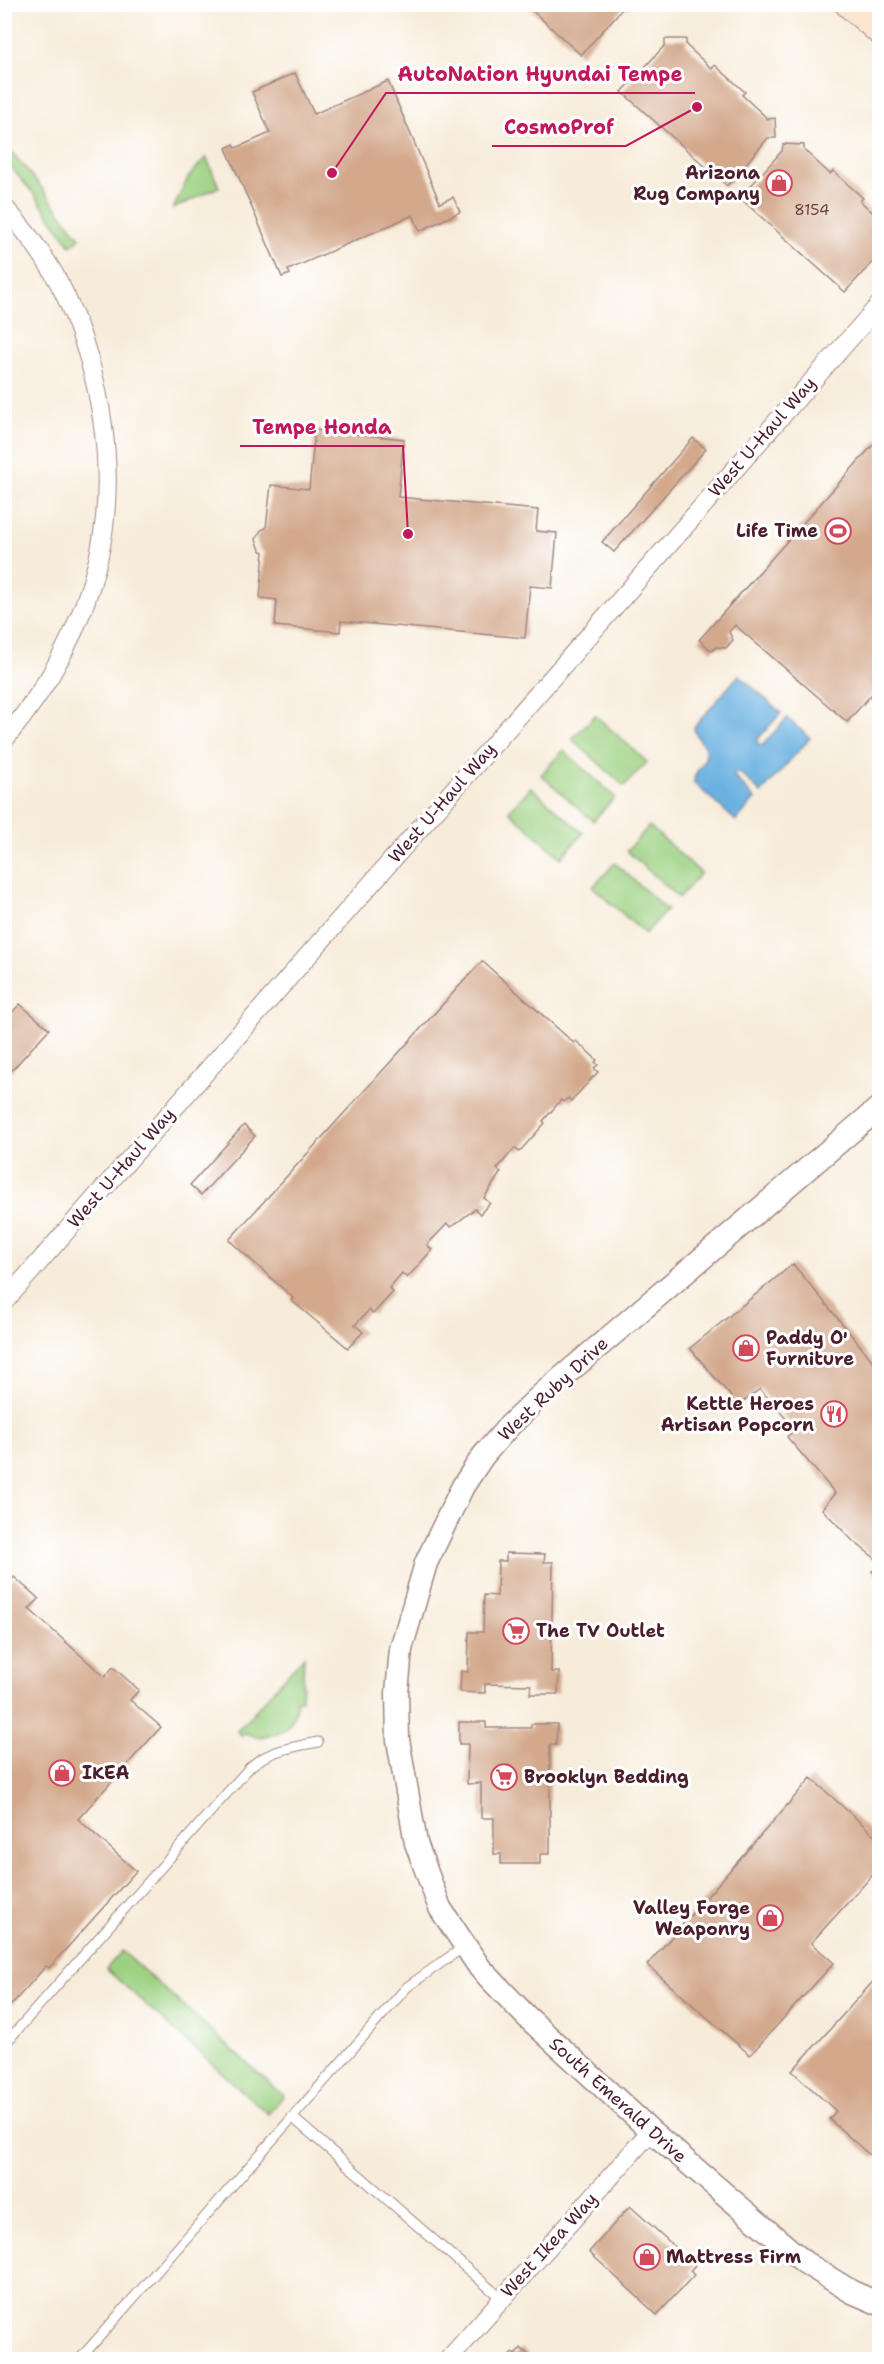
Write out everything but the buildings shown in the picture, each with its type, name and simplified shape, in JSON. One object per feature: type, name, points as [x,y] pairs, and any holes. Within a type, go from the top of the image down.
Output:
[{"type":"main road","points":[[848,4],[879,32]]},
{"type":"street","points":[[4,207],[42,254],[66,295],[80,331],[101,414],[106,468],[104,523],[98,558],[82,609],[48,682],[24,717],[4,740]]},
{"type":"street","name":"West U-Haul Way","points":[[4,1302],[879,304]]},
{"type":"street","name":"West Ruby Drive","points":[[416,1843],[398,1740],[397,1693],[401,1649],[426,1563],[462,1486],[483,1456],[508,1427],[539,1397],[879,1107]]},
{"type":"street","name":"South Emerald Drive","points":[[416,1843],[440,1908],[480,1968],[525,2016],[651,2131],[804,2262],[852,2292],[879,2304]]},
{"type":"street","name":"West Ikea Way","points":[[448,2360],[651,2131]]},
{"type":"lane","points":[[4,2045],[250,1767],[258,1760],[278,1750],[318,1742]]},
{"type":"lane","points":[[80,2360],[407,1987],[465,1946]]},
{"type":"lane","points":[[292,2117],[502,2299]]},
{"type":"green space","points":[[5,144],[80,238],[71,246],[34,194],[5,161]]},
{"type":"green space","points":[[206,157],[219,187],[173,209],[188,178]]},
{"type":"green space","points":[[595,715],[647,762],[624,786],[572,739]]},
{"type":"green space","points":[[563,750],[615,797],[593,821],[541,775]]},
{"type":"green space","points":[[531,787],[583,833],[561,858],[509,811]]},
{"type":"green space","points":[[649,826],[701,873],[679,898],[627,851]]},
{"type":"green space","points":[[615,863],[667,910],[645,934],[593,887]]},
{"type":"green space","points":[[304,1656],[302,1700],[297,1700],[291,1723],[282,1731],[269,1736],[260,1738],[245,1733],[242,1736],[237,1731]]},
{"type":"green space","points":[[122,1951],[284,2096],[268,2114],[106,1969]]},
{"type":"water","points":[[739,675],[781,713],[757,740],[758,744],[763,745],[787,718],[810,738],[761,793],[739,772],[733,775],[755,799],[736,821],[694,783],[694,778],[706,752],[694,727]]},
{"type":"place","name":"CosmoProf","points":[[697,107]]},
{"type":"place","name":"AutoNation Hyundai Tempe","points":[[332,173]]},
{"type":"place","name":"Arizona Rug Company","points":[[779,183]]},
{"type":"place","name":"Life Time","points":[[838,531]]},
{"type":"place","name":"Tempe Honda","points":[[408,534]]},
{"type":"place","name":"Paddy O' Furniture","points":[[746,1348]]},
{"type":"place","name":"Kettle Heroes Artisan Popcorn","points":[[834,1414]]},
{"type":"place","name":"The TV Outlet","points":[[516,1631]]},
{"type":"place","name":"IKEA","points":[[62,1773]]},
{"type":"place","name":"Brooklyn Bedding","points":[[504,1777]]},
{"type":"place","name":"Valley Forge Weaponry","points":[[770,1918]]},
{"type":"place","name":"Mattress Firm","points":[[647,2257]]}]
